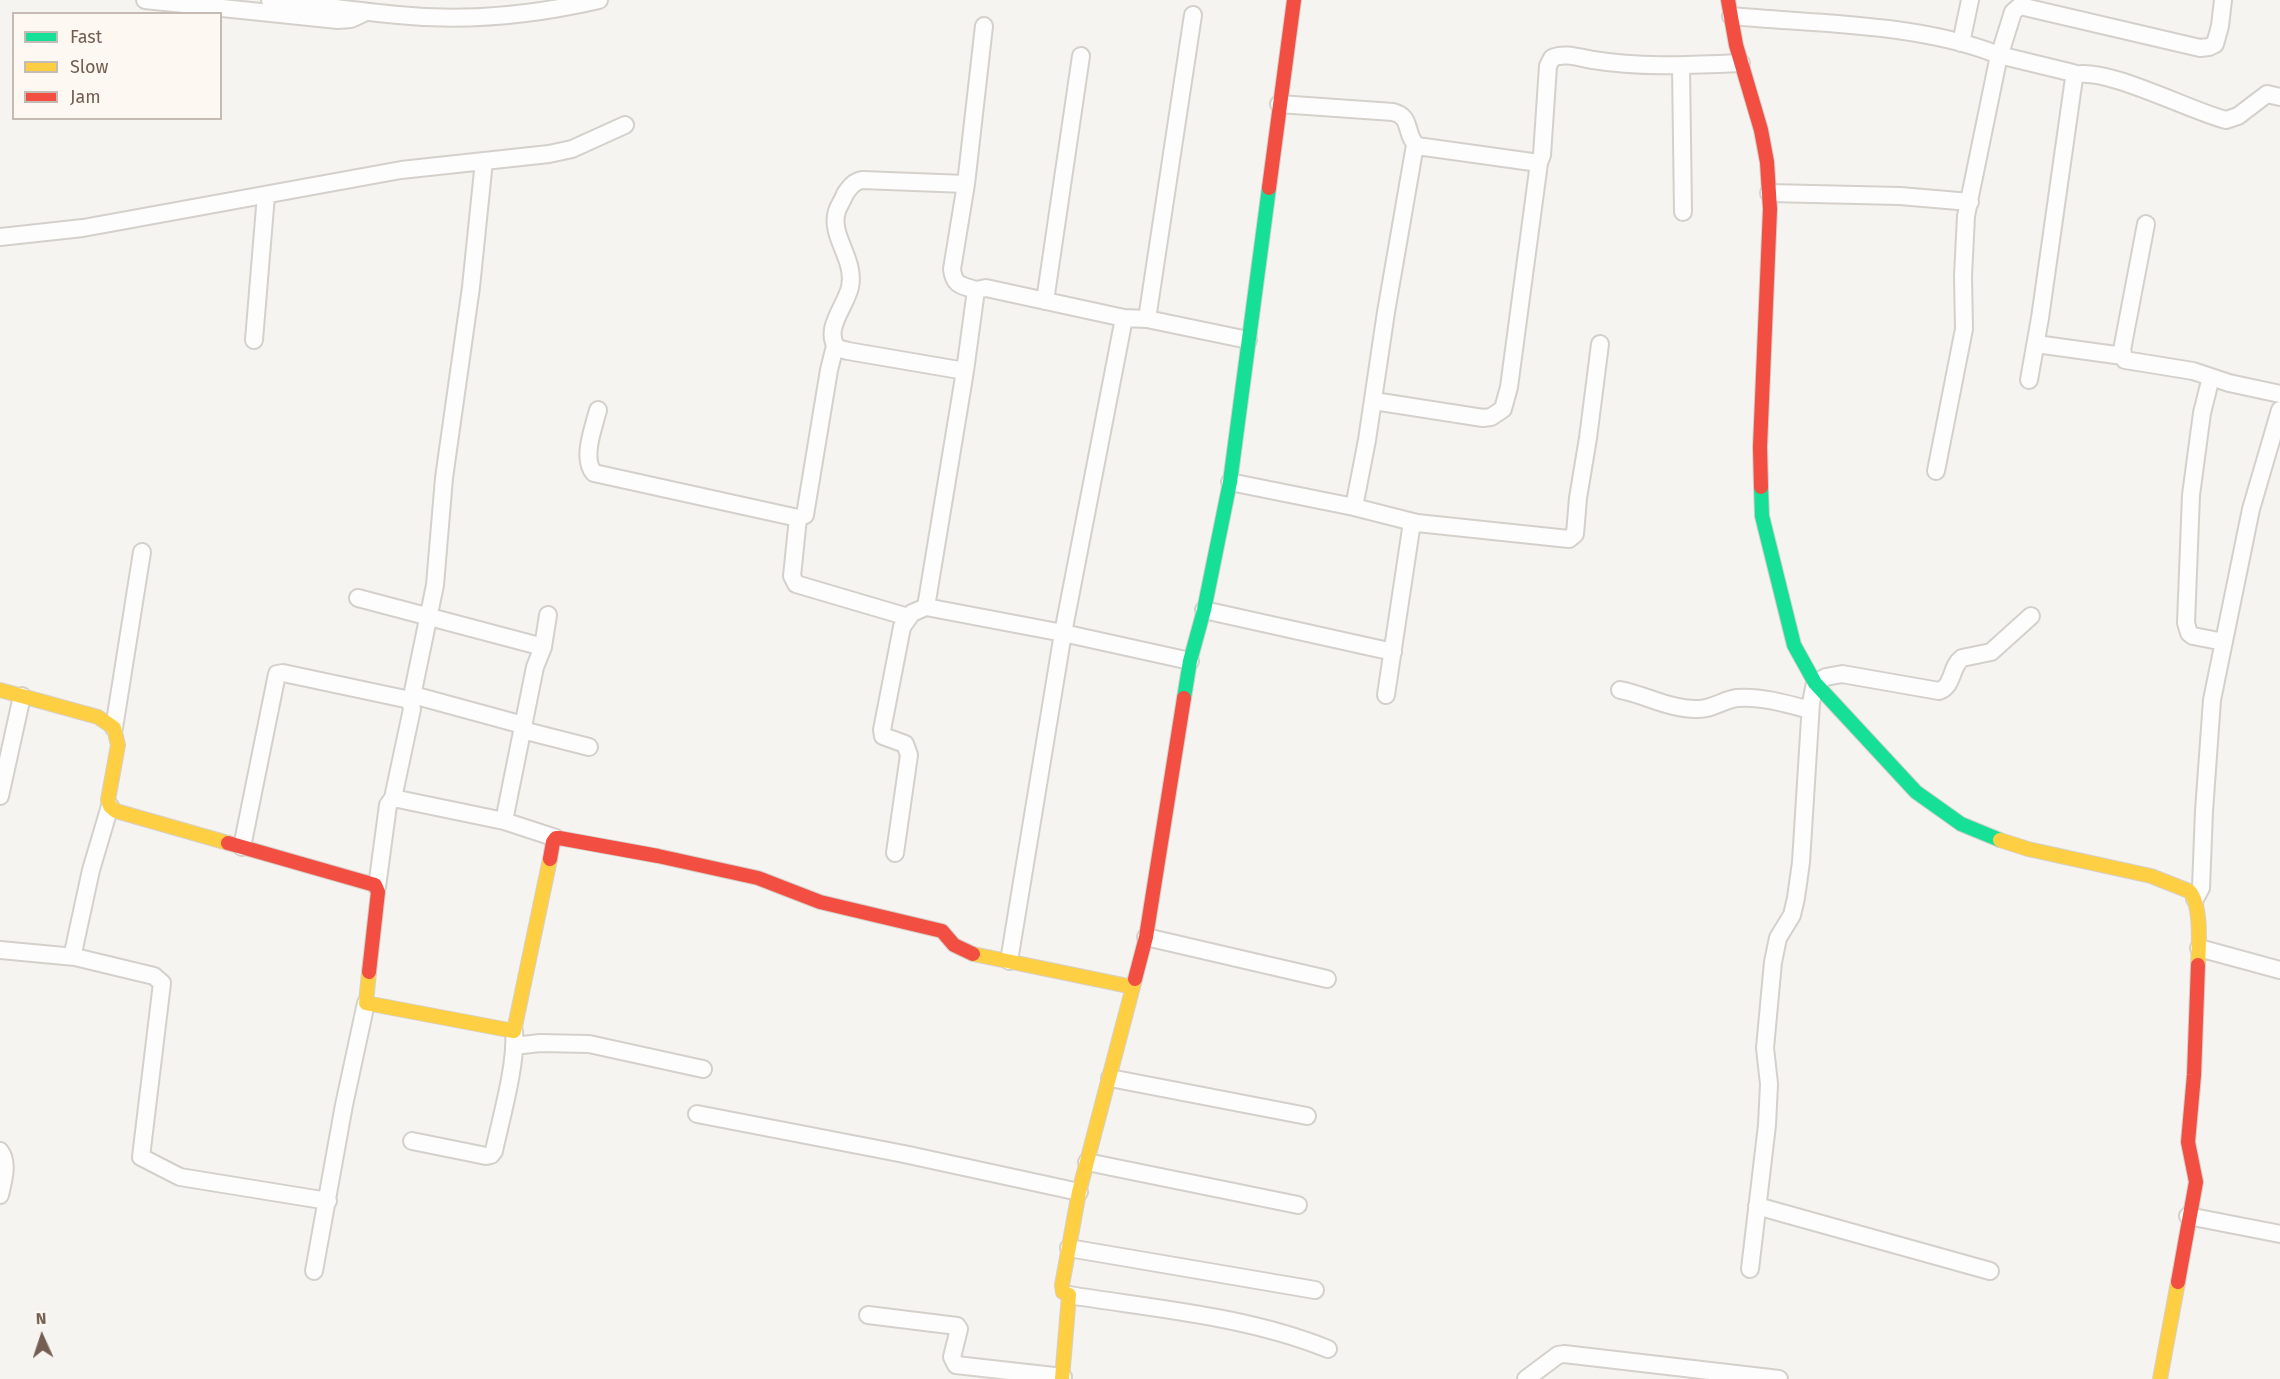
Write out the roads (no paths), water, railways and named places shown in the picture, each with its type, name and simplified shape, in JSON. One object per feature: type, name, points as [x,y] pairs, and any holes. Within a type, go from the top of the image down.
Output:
[{"type":"street","points":[[145,0],[338,20],[358,17],[366,11]]},
{"type":"street","points":[[270,0],[399,15],[451,17],[496,16],[563,8],[599,0]]},
{"type":"street","points":[[1294,0],[1230,482],[1204,610],[1190,661],[1146,937],[1079,1192],[1062,1284],[1063,1292],[1069,1295],[1249,1324],[1328,1349]]},
{"type":"street","points":[[1961,43],[1970,0]]},
{"type":"street","points":[[1936,471],[1964,329],[1963,276],[1966,216],[1999,58],[2013,12],[2020,6],[2200,48],[2215,44],[2223,0]]},
{"type":"street","points":[[2160,1379],[2196,1182],[2188,1142],[2194,1075],[2199,948],[2195,899],[2189,891],[2151,876],[2028,849],[1984,835],[1961,824],[1916,792],[1815,683],[1794,645],[1762,516],[1760,447],[1770,209],[1767,162],[1761,130],[1741,63],[1730,8],[1917,34],[1961,43],[1996,54],[1999,58],[2069,72],[2074,75],[2085,73],[2108,78],[2226,120],[2238,116],[2267,94],[2280,97]]},
{"type":"street","points":[[1147,319],[1193,15]]},
{"type":"street","points":[[984,26],[966,184],[952,269],[953,279],[957,284],[976,290],[986,288],[1124,318],[1147,319],[1248,340]]},
{"type":"street","points":[[1374,401],[1483,418],[1491,417],[1503,409],[1509,387],[1539,163],[1542,155],[1548,66],[1552,58],[1563,55],[1619,64],[1682,66],[1741,63]]},
{"type":"street","points":[[1045,301],[1081,56]]},
{"type":"street","points":[[1682,66],[1683,212]]},
{"type":"street","points":[[2029,380],[2073,99],[2074,75]]},
{"type":"street","points":[[1279,104],[1402,114],[1415,145],[1539,163]]},
{"type":"street","points":[[0,237],[83,228],[401,170],[572,149],[625,125]]},
{"type":"street","points":[[1354,507],[1374,401],[1386,312],[1415,145]]},
{"type":"street","points":[[314,1271],[344,1105],[366,1003],[377,887],[388,805],[393,798],[412,710],[412,698],[435,585],[449,437],[471,287],[484,161]]},
{"type":"street","points":[[598,410],[588,456],[589,467],[594,473],[798,518],[805,514],[835,346],[832,336],[850,288],[847,254],[837,232],[835,221],[837,210],[849,187],[855,181],[966,184]]},
{"type":"street","points":[[1768,193],[1900,196],[1970,202]]},
{"type":"street","points":[[255,340],[266,195]]},
{"type":"street","points":[[2146,224],[2122,350],[2125,360],[2180,368],[2280,394]]},
{"type":"street","points":[[926,607],[976,290]]},
{"type":"street","points":[[1009,962],[1063,633],[1124,318]]},
{"type":"street","points":[[1230,482],[1354,507],[1412,522],[1569,539],[1575,534],[1600,344]]},
{"type":"street","points":[[2036,344],[2123,356]]},
{"type":"street","points":[[835,346],[848,351],[965,371]]},
{"type":"street","points":[[2211,376],[2200,426],[2191,495],[2186,623],[2187,629],[2193,636],[2224,642]]},
{"type":"street","points":[[2195,899],[2201,888],[2212,700],[2251,509],[2280,410]]},
{"type":"street","points":[[798,518],[792,576],[796,584],[908,617]]},
{"type":"street","points":[[1386,695],[1412,522]]},
{"type":"street","points":[[142,552],[114,728],[118,745],[108,800],[110,806],[116,811],[377,887]]},
{"type":"street","points":[[358,598],[543,647]]},
{"type":"street","points":[[895,853],[909,755],[906,744],[883,736],[882,730],[900,636],[912,613],[926,607],[1063,633],[1190,661]]},
{"type":"street","points":[[1204,610],[1393,652]]},
{"type":"street","points":[[504,821],[535,667],[543,647],[548,615]]},
{"type":"street","points":[[1815,683],[1842,674],[1939,691],[1948,686],[1958,661],[1962,658],[1991,652],[2031,616]]},
{"type":"street","points":[[242,847],[277,674],[283,673],[412,698],[523,726],[526,731],[589,747]]},
{"type":"street","points":[[1750,1269],[1767,1125],[1769,1084],[1766,1048],[1773,962],[1778,938],[1792,915],[1796,898],[1801,862],[1810,710],[1815,683]]},
{"type":"street","points":[[0,690],[98,717],[114,728]]},
{"type":"street","points":[[1620,690],[1637,693],[1666,706],[1694,709],[1713,708],[1727,700],[1745,698],[1788,704],[1810,710]]},
{"type":"street","points":[[0,796],[22,696]]},
{"type":"street","points":[[393,798],[504,821],[556,838],[658,856],[758,878],[820,902],[929,926],[942,931],[954,945],[968,953],[1133,987]]},
{"type":"street","points":[[75,957],[74,947],[91,870],[110,806]]},
{"type":"street","points":[[412,1141],[486,1156],[491,1155],[494,1151],[504,1106],[514,1038],[553,842],[556,838]]},
{"type":"street","points":[[1146,937],[1327,979]]},
{"type":"street","points":[[2199,948],[2280,970]]},
{"type":"street","points":[[0,950],[75,957],[154,976],[162,983],[141,1157],[180,1177],[328,1201]]},
{"type":"street","points":[[366,1003],[514,1038],[589,1044],[703,1069]]},
{"type":"street","points":[[1110,1078],[1307,1116]]},
{"type":"street","points":[[697,1114],[904,1154],[1079,1192]]},
{"type":"street","points":[[0,1151],[3,1155],[4,1171],[0,1194]]},
{"type":"street","points":[[1088,1162],[1298,1205]]},
{"type":"street","points":[[1757,1206],[1990,1271]]},
{"type":"street","points":[[2188,1216],[2280,1234]]},
{"type":"street","points":[[1069,1248],[1315,1290]]},
{"type":"street","points":[[868,1315],[957,1326],[959,1329],[952,1357],[956,1365],[1062,1378],[1069,1295]]},
{"type":"street","points":[[1526,1379],[1558,1355],[1564,1354],[1779,1379]]}]
